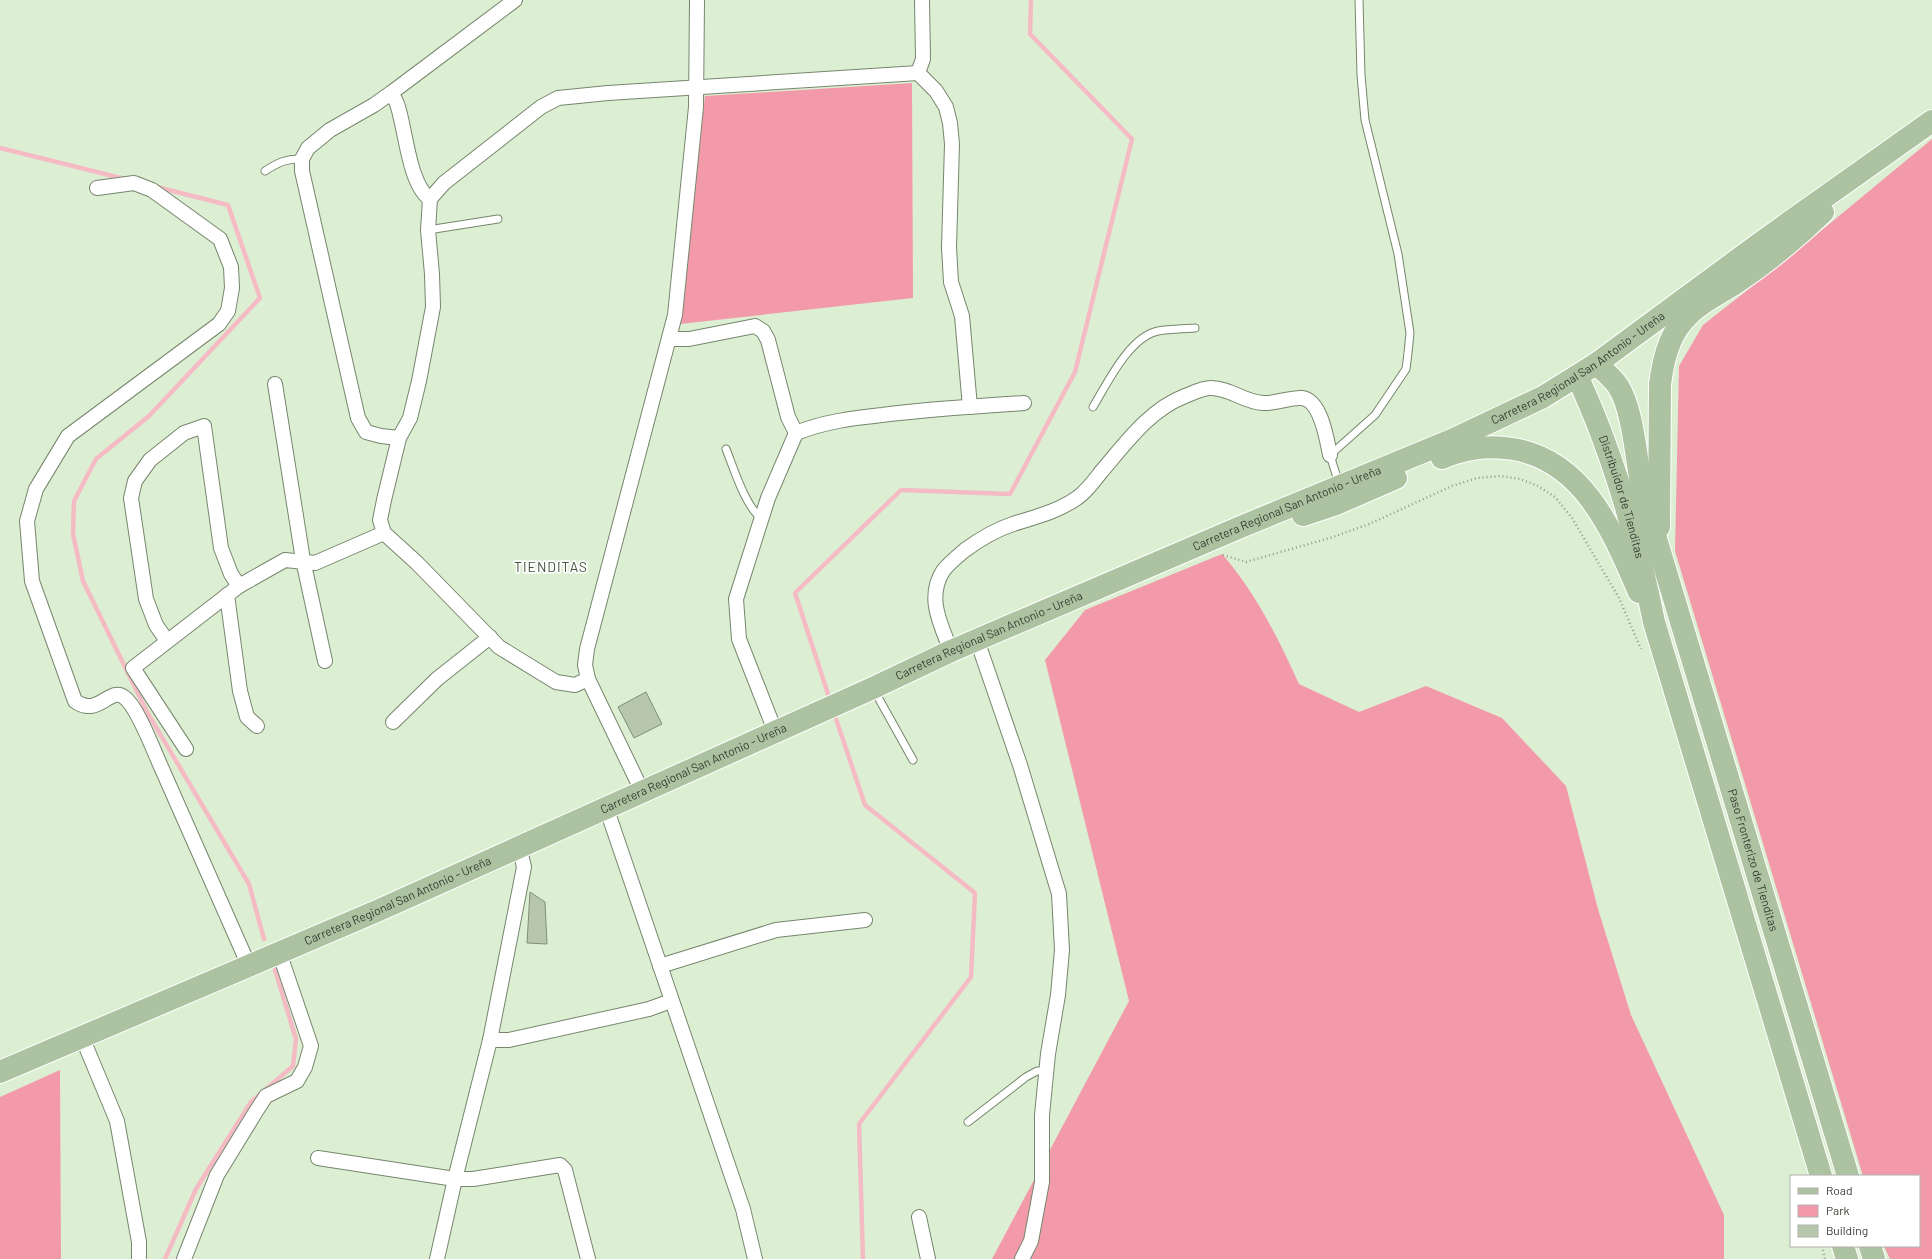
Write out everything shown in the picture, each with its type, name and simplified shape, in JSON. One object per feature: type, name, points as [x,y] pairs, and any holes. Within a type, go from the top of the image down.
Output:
[{"type":"main road","name":"Carretera Regional San Antonio - Ureña","points":[[0,1072],[377,911],[775,731],[852,698],[951,651],[1243,526],[1452,440],[1543,397],[1596,364],[1895,146],[1932,121]]},
{"type":"main road","points":[[1658,544],[1660,520],[1660,384],[1664,361],[1670,341],[1683,321],[1701,306],[1771,259],[1895,146]]},
{"type":"main road","name":"Distribuidor de Tienditas","points":[[1596,364],[1610,375],[1618,386],[1626,405],[1638,474],[1658,544]]},
{"type":"main road","name":"Distribuidor de Tienditas","points":[[1577,376],[1595,414],[1623,496],[1642,561],[1654,622]]},
{"type":"main road","points":[[1243,526],[1265,525],[1336,504],[1455,452],[1481,447],[1500,447],[1521,450],[1540,456],[1560,468],[1579,483],[1592,500],[1606,524],[1644,605],[1654,622],[1821,1175]]},
{"type":"main road","name":"Paso Fronterizo de Tienditas","points":[[1658,544],[1848,1175]]},
{"type":"main road","points":[[1843,1247],[1847,1259]]},
{"type":"main road","points":[[1870,1247],[1874,1259]]},
{"type":"street","points":[[399,438],[381,436],[366,432],[358,418],[302,171],[302,159],[308,148],[330,130],[374,105],[515,0]]},
{"type":"street","points":[[642,791],[588,679],[585,665],[587,649],[675,315],[697,88],[697,0]]},
{"type":"street","points":[[918,73],[923,59],[922,0]]},
{"type":"street","points":[[588,679],[575,685],[556,682],[499,647],[417,563],[384,533],[380,520],[399,438],[410,418],[419,381],[432,307],[432,274],[428,230],[430,199],[444,183],[541,108],[558,98],[608,93],[918,73],[936,91],[946,107],[950,123],[952,144],[948,247],[952,282],[962,316],[970,407]]},
{"type":"street","points":[[391,93],[398,106],[415,175],[423,194],[430,199]]},
{"type":"street","points":[[97,188],[134,183],[152,190],[220,240],[232,267],[231,296],[228,311],[219,324],[206,336],[68,436],[36,489],[27,521],[32,581],[75,701],[83,707],[90,707],[114,695],[122,695],[129,701],[148,738],[249,966]]},
{"type":"street","points":[[669,339],[689,339],[755,326],[763,330],[773,354],[788,417],[796,433]]},
{"type":"street","points":[[275,384],[303,560],[325,661]]},
{"type":"street","points":[[951,651],[935,608],[937,584],[944,570],[958,556],[982,538],[1011,525],[1057,510],[1078,498],[1143,423],[1170,402],[1200,390],[1211,388],[1230,392],[1255,403],[1280,402],[1302,398],[1315,407],[1323,424],[1330,455]]},
{"type":"street","points":[[775,731],[739,639],[736,611],[739,588],[768,498],[796,433],[809,428],[851,419],[917,410],[1024,403]]},
{"type":"street","points":[[167,641],[156,625],[146,599],[131,498],[135,481],[150,460],[184,433],[204,426],[221,548],[231,574],[239,586]]},
{"type":"street","points":[[186,749],[133,668],[239,586],[284,560],[303,560],[316,563],[384,533]]},
{"type":"street","points":[[227,595],[240,692],[247,717],[256,726]]},
{"type":"street","points":[[393,722],[437,679],[490,637]]},
{"type":"street","points":[[977,640],[1020,765],[1059,894],[1062,950],[1058,995],[1046,1071],[1042,1115],[1042,1182],[1031,1241],[1022,1259]]},
{"type":"street","points":[[606,807],[743,1209],[755,1259]]},
{"type":"street","points":[[437,1259],[455,1179],[490,1040],[524,867],[520,846]]},
{"type":"street","points":[[660,966],[776,930],[865,920]]},
{"type":"street","points":[[184,1259],[217,1175],[255,1113],[266,1096],[297,1081],[305,1067],[311,1046],[279,952]]},
{"type":"street","points":[[490,1040],[509,1040],[649,1009],[671,1001]]},
{"type":"street","points":[[82,1037],[117,1121],[139,1242],[139,1259]]},
{"type":"street","points":[[318,1158],[455,1179],[473,1179],[549,1165],[560,1165],[565,1170],[588,1259]]},
{"type":"street","points":[[919,1217],[928,1259]]},
{"type":"lane","points":[[1339,486],[1330,455],[1355,434],[1379,409],[1406,369],[1410,333],[1398,254],[1365,120],[1361,75],[1359,0]]},
{"type":"lane","points":[[265,171],[276,164],[291,158],[302,159]]},
{"type":"lane","points":[[428,230],[498,219]]},
{"type":"lane","points":[[1092,406],[1125,355],[1139,341],[1157,331],[1195,328]]},
{"type":"lane","points":[[726,450],[746,495],[757,515],[762,519]]},
{"type":"lane","points":[[873,688],[913,760]]},
{"type":"lane","points":[[968,1122],[1026,1077],[1037,1071],[1046,1071]]},
{"type":"path","points":[[1222,554],[1246,562],[1362,527],[1452,486],[1477,478],[1500,476],[1520,479],[1538,486],[1555,497],[1572,518],[1619,598],[1643,655]]},
{"type":"path","points":[[1822,1247],[1825,1259]]},
{"type":"green space","points":[[912,83],[913,298],[680,324],[705,96]]},
{"type":"green space","points":[[1932,139],[1932,1259],[1890,1259],[1884,1247],[1920,1247],[1920,1175],[1863,1175],[1675,551],[1679,366],[1703,325],[1787,259]]},
{"type":"green space","points":[[1222,554],[1256,600],[1283,650],[1299,684],[1359,712],[1426,686],[1502,718],[1566,786],[1598,909],[1631,1015],[1724,1215],[1724,1259],[992,1259],[1129,1001],[1045,660],[1085,610]]},
{"type":"green space","points":[[60,1070],[61,1259],[0,1259],[0,1097]]},
{"type":"building","points":[[646,692],[662,724],[634,738],[618,707]]},
{"type":"building","points":[[530,892],[545,902],[547,944],[527,943]]},
{"type":"waterway","points":[[830,700],[795,593],[901,490],[1010,494],[1075,372],[1132,139],[1030,34],[1031,0]]},
{"type":"waterway","points":[[0,148],[125,179]]},
{"type":"waterway","points":[[157,187],[228,205],[260,298],[149,416],[96,459],[74,501],[73,534],[83,581],[147,712],[249,884],[264,939]]},
{"type":"waterway","points":[[834,713],[865,805],[975,893],[971,977],[859,1124],[863,1259]]},
{"type":"waterway","points":[[165,1259],[196,1189],[251,1102],[293,1066],[296,1039],[275,970]]},
{"type":"district","name":"TIENDITAS","points":[[551,567]]}]
